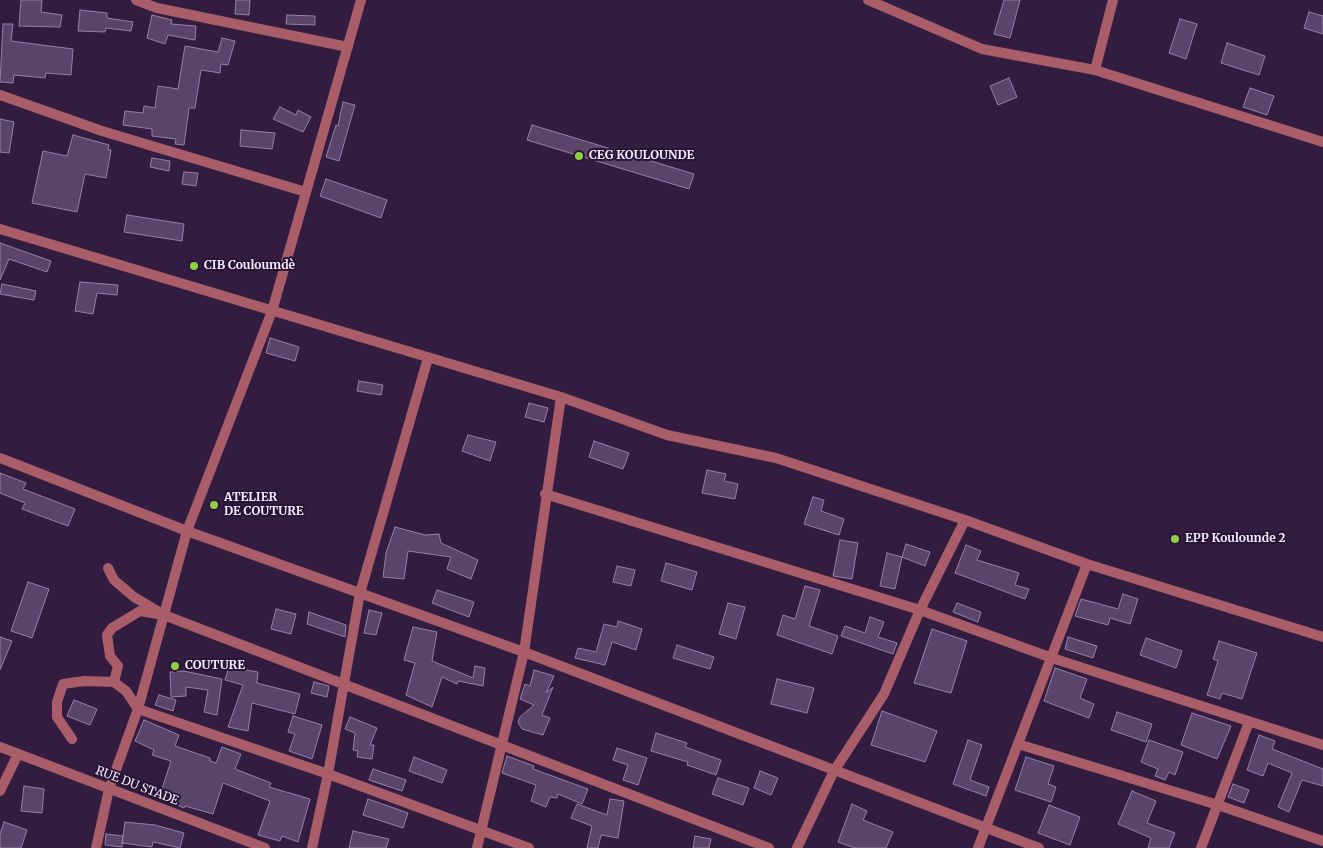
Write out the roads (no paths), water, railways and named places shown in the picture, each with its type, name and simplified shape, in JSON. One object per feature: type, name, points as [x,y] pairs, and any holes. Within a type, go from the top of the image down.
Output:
[{"type":"street","points":[[136,0],[157,8],[348,48]]},
{"type":"street","points":[[96,848],[109,789],[138,709],[187,532],[272,311],[361,0]]},
{"type":"street","points":[[868,0],[982,49],[1095,70],[1323,142]]},
{"type":"street","points":[[1095,70],[1112,0]]},
{"type":"street","points":[[0,95],[102,131],[306,192]]},
{"type":"street","points":[[0,229],[561,397],[667,434],[776,458],[966,520],[1087,564],[1323,637]]},
{"type":"street","points":[[312,848],[328,774],[360,593],[428,358]]},
{"type":"street","points":[[476,848],[524,652],[561,397]]},
{"type":"street","points":[[0,458],[187,532],[524,652],[1039,848]]},
{"type":"street","points":[[546,494],[920,610],[1052,658],[1323,745]]},
{"type":"street","points":[[797,848],[834,771],[884,694],[920,610],[966,520]]},
{"type":"street","points":[[978,848],[984,828],[1052,658],[1087,564]]},
{"type":"street","points":[[108,568],[114,580],[134,597],[164,614],[344,682],[500,745],[769,848]]},
{"type":"street","points":[[114,682],[118,666],[110,656],[107,635],[112,628],[140,611],[164,614]]},
{"type":"street","points":[[72,739],[57,718],[57,702],[63,684],[84,681],[114,682],[126,691],[138,709],[328,774],[529,848]]},
{"type":"street","points":[[1202,848],[1249,722]]},
{"type":"street","points":[[1018,744],[1218,804],[1323,841]]},
{"type":"street","name":"RUE DU STADE","points":[[0,747],[264,848]]},
{"type":"street","points":[[0,791],[18,754]]},
{"type":"place","name":"CEG KOULOUNDE","points":[[579,156]]},
{"type":"place","name":"CIB Couloumdè","points":[[194,266]]},
{"type":"place","name":"ATELIER DE COUTURE","points":[[214,505]]},
{"type":"place","name":"EPP Koulounde 2","points":[[1175,539]]},
{"type":"place","name":"COUTURE","points":[[175,666]]}]
